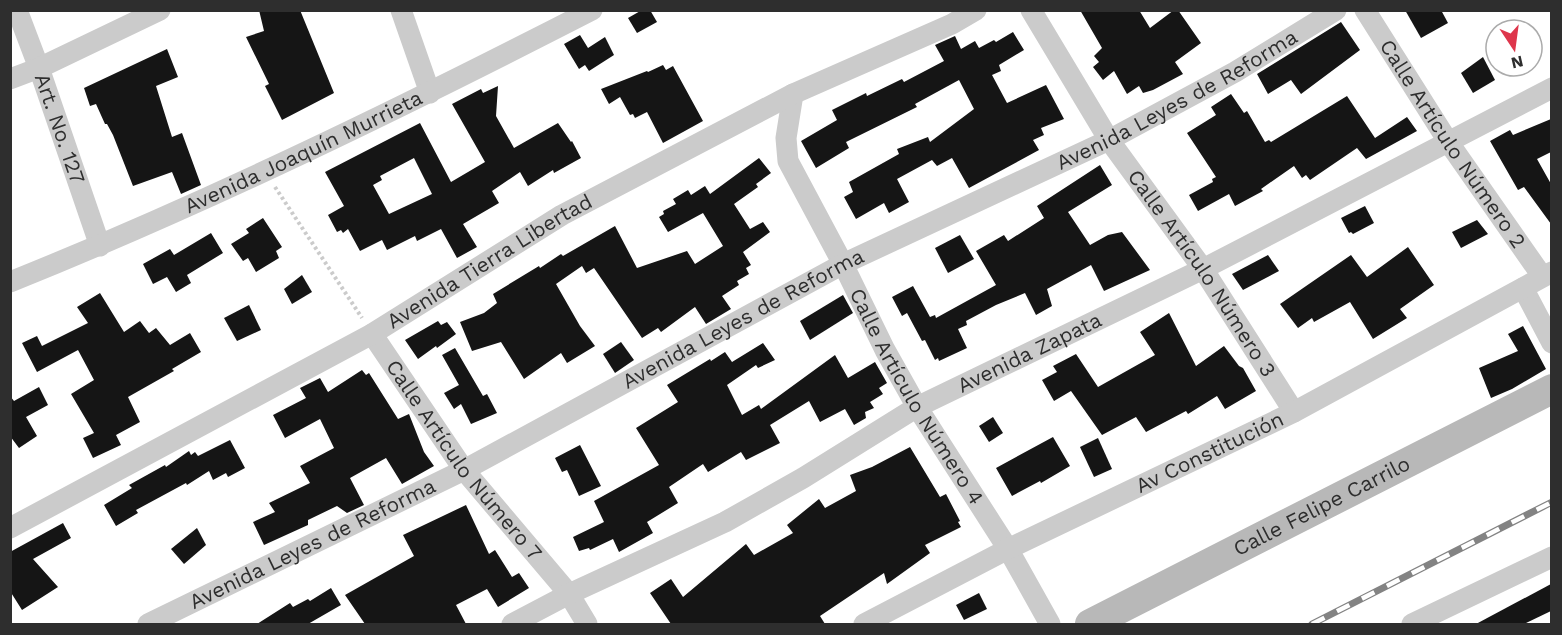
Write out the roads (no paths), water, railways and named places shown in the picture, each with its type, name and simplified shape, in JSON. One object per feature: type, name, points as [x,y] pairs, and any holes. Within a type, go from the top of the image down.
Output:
[{"type":"street","name":"Art. No. 127","points":[[17,10],[100,246]]},
{"type":"street","points":[[10,79],[39,68],[160,10]]},
{"type":"street","points":[[401,10],[430,93]]},
{"type":"street","name":"Avenida Joaquín Murrieta","points":[[10,282],[100,246],[266,172],[430,93],[592,10]]},
{"type":"street","name":"Avenida Tierra Libertad","points":[[10,528],[372,334],[562,215],[793,94],[952,24],[976,10]]},
{"type":"street","name":"Calle Artículo Número 3","points":[[1031,10],[1109,140],[1203,269],[1294,412]]},
{"type":"street","name":"Avenida Leyes de Reforma","points":[[149,624],[464,470],[843,264],[1109,140],[1235,72],[1336,10]]},
{"type":"street","name":"Calle Artículo Número 2","points":[[1365,10],[1449,143],[1547,274]]},
{"type":"street","name":"Avenida Zapata","points":[[512,624],[569,594],[725,522],[803,478],[917,407],[1203,269],[1551,88]]},
{"type":"street","name":"Calle Artículo Número 4","points":[[793,94],[786,138],[788,161],[843,264],[885,350],[917,407],[1008,549],[1050,624]]},
{"type":"street","name":"Av Constitución","points":[[864,624],[1008,549],[1294,412],[1547,274]]},
{"type":"street","points":[[1522,288],[1551,343]]},
{"type":"street","name":"Calle Artículo Número 7","points":[[372,334],[464,470],[569,594],[586,624]]},
{"type":"street","name":"Calle Felipe Carrilo","points":[[1090,624],[1551,389]]},
{"type":"street","points":[[1412,624],[1551,556]]},
{"type":"railway","points":[[1312,624],[1552,502]]}]
